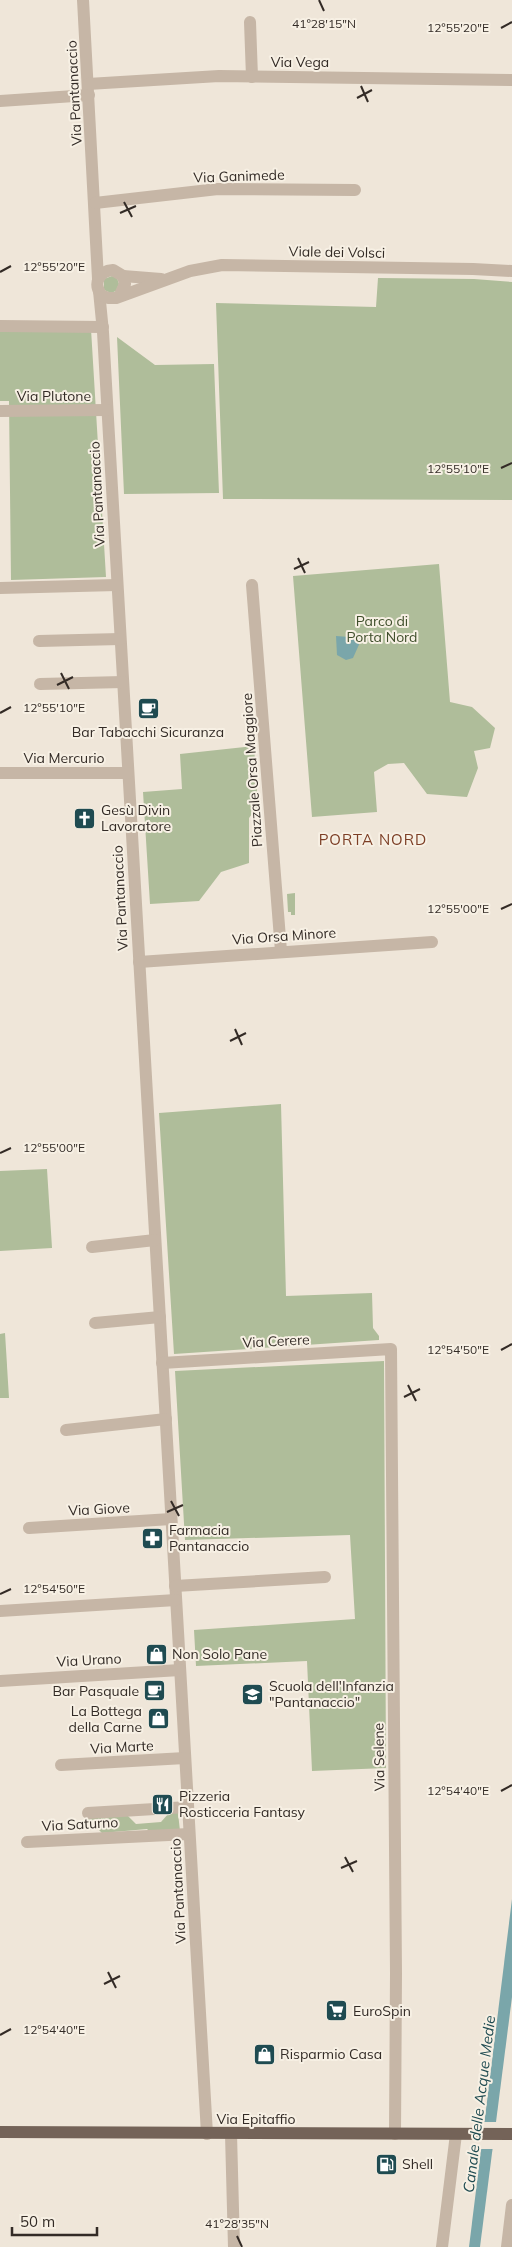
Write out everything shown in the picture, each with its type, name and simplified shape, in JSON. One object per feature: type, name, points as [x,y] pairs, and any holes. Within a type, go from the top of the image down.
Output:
[{"type":"main road","name":"Via Epitaffio","points":[[0,2132],[512,2134]]},
{"type":"street","name":"Via Pantanaccio","points":[[83,0],[95,202],[96,258],[118,585],[207,2134]]},
{"type":"street","points":[[250,22],[252,77]]},
{"type":"street","name":"Via Vega","points":[[0,100],[218,76],[388,76],[512,80]]},
{"type":"street","name":"Via Ganimede","points":[[95,202],[218,189],[355,190]]},
{"type":"street","name":"Via Pantanaccio","points":[[97,244],[103,256],[118,273]]},
{"type":"street","name":"Viale dei Volsci","points":[[116,297],[152,286],[164,279],[201,268],[232,264],[512,271]]},
{"type":"street","points":[[104,272],[118,273],[126,284],[116,297],[104,297],[98,285],[104,272]]},
{"type":"street","name":"Viale dei Volsci","points":[[118,273],[164,279]]},
{"type":"street","name":"Via Pantanaccio","points":[[102,327],[116,297]]},
{"type":"street","points":[[0,326],[102,327]]},
{"type":"street","name":"Via Plutone","points":[[0,411],[107,410]]},
{"type":"street","points":[[0,588],[118,585]]},
{"type":"street","name":"Piazzale Orsa Maggiore","points":[[252,585],[281,951]]},
{"type":"street","points":[[39,641],[120,639]]},
{"type":"street","points":[[40,684],[123,682]]},
{"type":"street","name":"Via Mercurio","points":[[0,773],[128,773]]},
{"type":"street","name":"Via Orsa Minore","points":[[139,962],[432,942]]},
{"type":"street","points":[[92,1247],[155,1240]]},
{"type":"street","points":[[95,1323],[160,1317]]},
{"type":"street","name":"Via Cerere","points":[[162,1363],[390,1349]]},
{"type":"street","name":"Via Selene","points":[[390,1349],[396,1974],[395,2134]]},
{"type":"street","points":[[66,1430],[166,1420]]},
{"type":"street","name":"Via Giove","points":[[29,1528],[171,1519]]},
{"type":"street","points":[[175,1586],[325,1577]]},
{"type":"street","points":[[0,1611],[176,1600]]},
{"type":"street","name":"Via Urano","points":[[0,1681],[180,1670]]},
{"type":"street","name":"Via Marte","points":[[61,1765],[185,1758]]},
{"type":"street","name":"Via Saturno","points":[[27,1842],[135,1823],[188,1806]]},
{"type":"street","name":"Via Saturno","points":[[88,1813],[190,1834]]},
{"type":"street","points":[[231,2134],[234,2247]]},
{"type":"street","points":[[442,2247],[461,2134]]},
{"type":"street","points":[[507,2247],[512,2204]]},
{"type":"green space","points":[[112,276],[117,278],[119,284],[116,291],[111,293],[104,290],[104,279]]},
{"type":"green space","points":[[378,278],[474,279],[512,282],[512,500],[223,499],[216,303],[376,307]]},
{"type":"green space","points":[[91,329],[106,577],[11,580],[9,401],[0,401],[0,330]]},
{"type":"green space","points":[[117,337],[155,365],[214,364],[219,493],[124,494]]},
{"type":"green space","name":"Parco di Porta Nord","points":[[439,564],[450,702],[472,707],[495,728],[490,748],[474,751],[478,768],[467,797],[427,794],[404,763],[388,764],[374,772],[377,812],[312,817],[293,576]]},
{"type":"green space","points":[[254,746],[258,806],[249,818],[249,863],[221,872],[199,901],[150,904],[143,792],[182,789],[180,754]]},
{"type":"green space","points":[[295,893],[295,915],[291,915],[291,912],[288,912],[287,894]]},
{"type":"green space","points":[[281,1104],[286,1296],[372,1293],[373,1328],[379,1336],[379,1340],[174,1354],[159,1113]]},
{"type":"green space","points":[[47,1169],[52,1248],[0,1251],[0,1171]]},
{"type":"green space","points":[[5,1333],[9,1398],[0,1398],[0,1334]]},
{"type":"green space","points":[[384,1361],[386,1768],[312,1771],[307,1661],[196,1666],[194,1630],[355,1619],[350,1535],[185,1540],[175,1371]]},
{"type":"green space","points":[[169,1813],[178,1813],[180,1831],[150,1832],[147,1829],[102,1833],[99,1830],[89,1830],[88,1817],[127,1815],[136,1824],[161,1822]]},
{"type":"water","points":[[336,636],[362,638],[353,658],[346,660],[337,655]]},
{"type":"water","points":[[512,1899],[512,1997],[480,2247],[469,2247]]},
{"type":"pier","points":[[482,2122],[499,2122],[495,2149],[478,2149]]},
{"type":"place","name":"Bar Tabacchi Sicuranza","points":[[148,709]]},
{"type":"place","name":"Gesù Divin Lavoratore","points":[[85,818]]},
{"type":"place","name":"Farmacia Pantanaccio","points":[[153,1538]]},
{"type":"place","name":"Non Solo Pane","points":[[156,1654]]},
{"type":"place","name":"Bar Pasquale","points":[[155,1691]]},
{"type":"place","name":"Scuola dell'Infanzia \"Pantanaccio\"","points":[[253,1694]]},
{"type":"place","name":"La Bottega della Carne","points":[[158,1719]]},
{"type":"place","name":"Pizzeria Rosticceria Fantasy","points":[[163,1804]]},
{"type":"place","name":"EuroSpin","points":[[337,2011]]},
{"type":"place","name":"Risparmio Casa","points":[[264,2054]]},
{"type":"place","name":"Shell","points":[[386,2164]]},
{"type":"district","name":"PORTA NORD","points":[[373,839]]},
{"type":"water label","name":"Canale delle Acque Medie","points":[[479,2104]]}]
